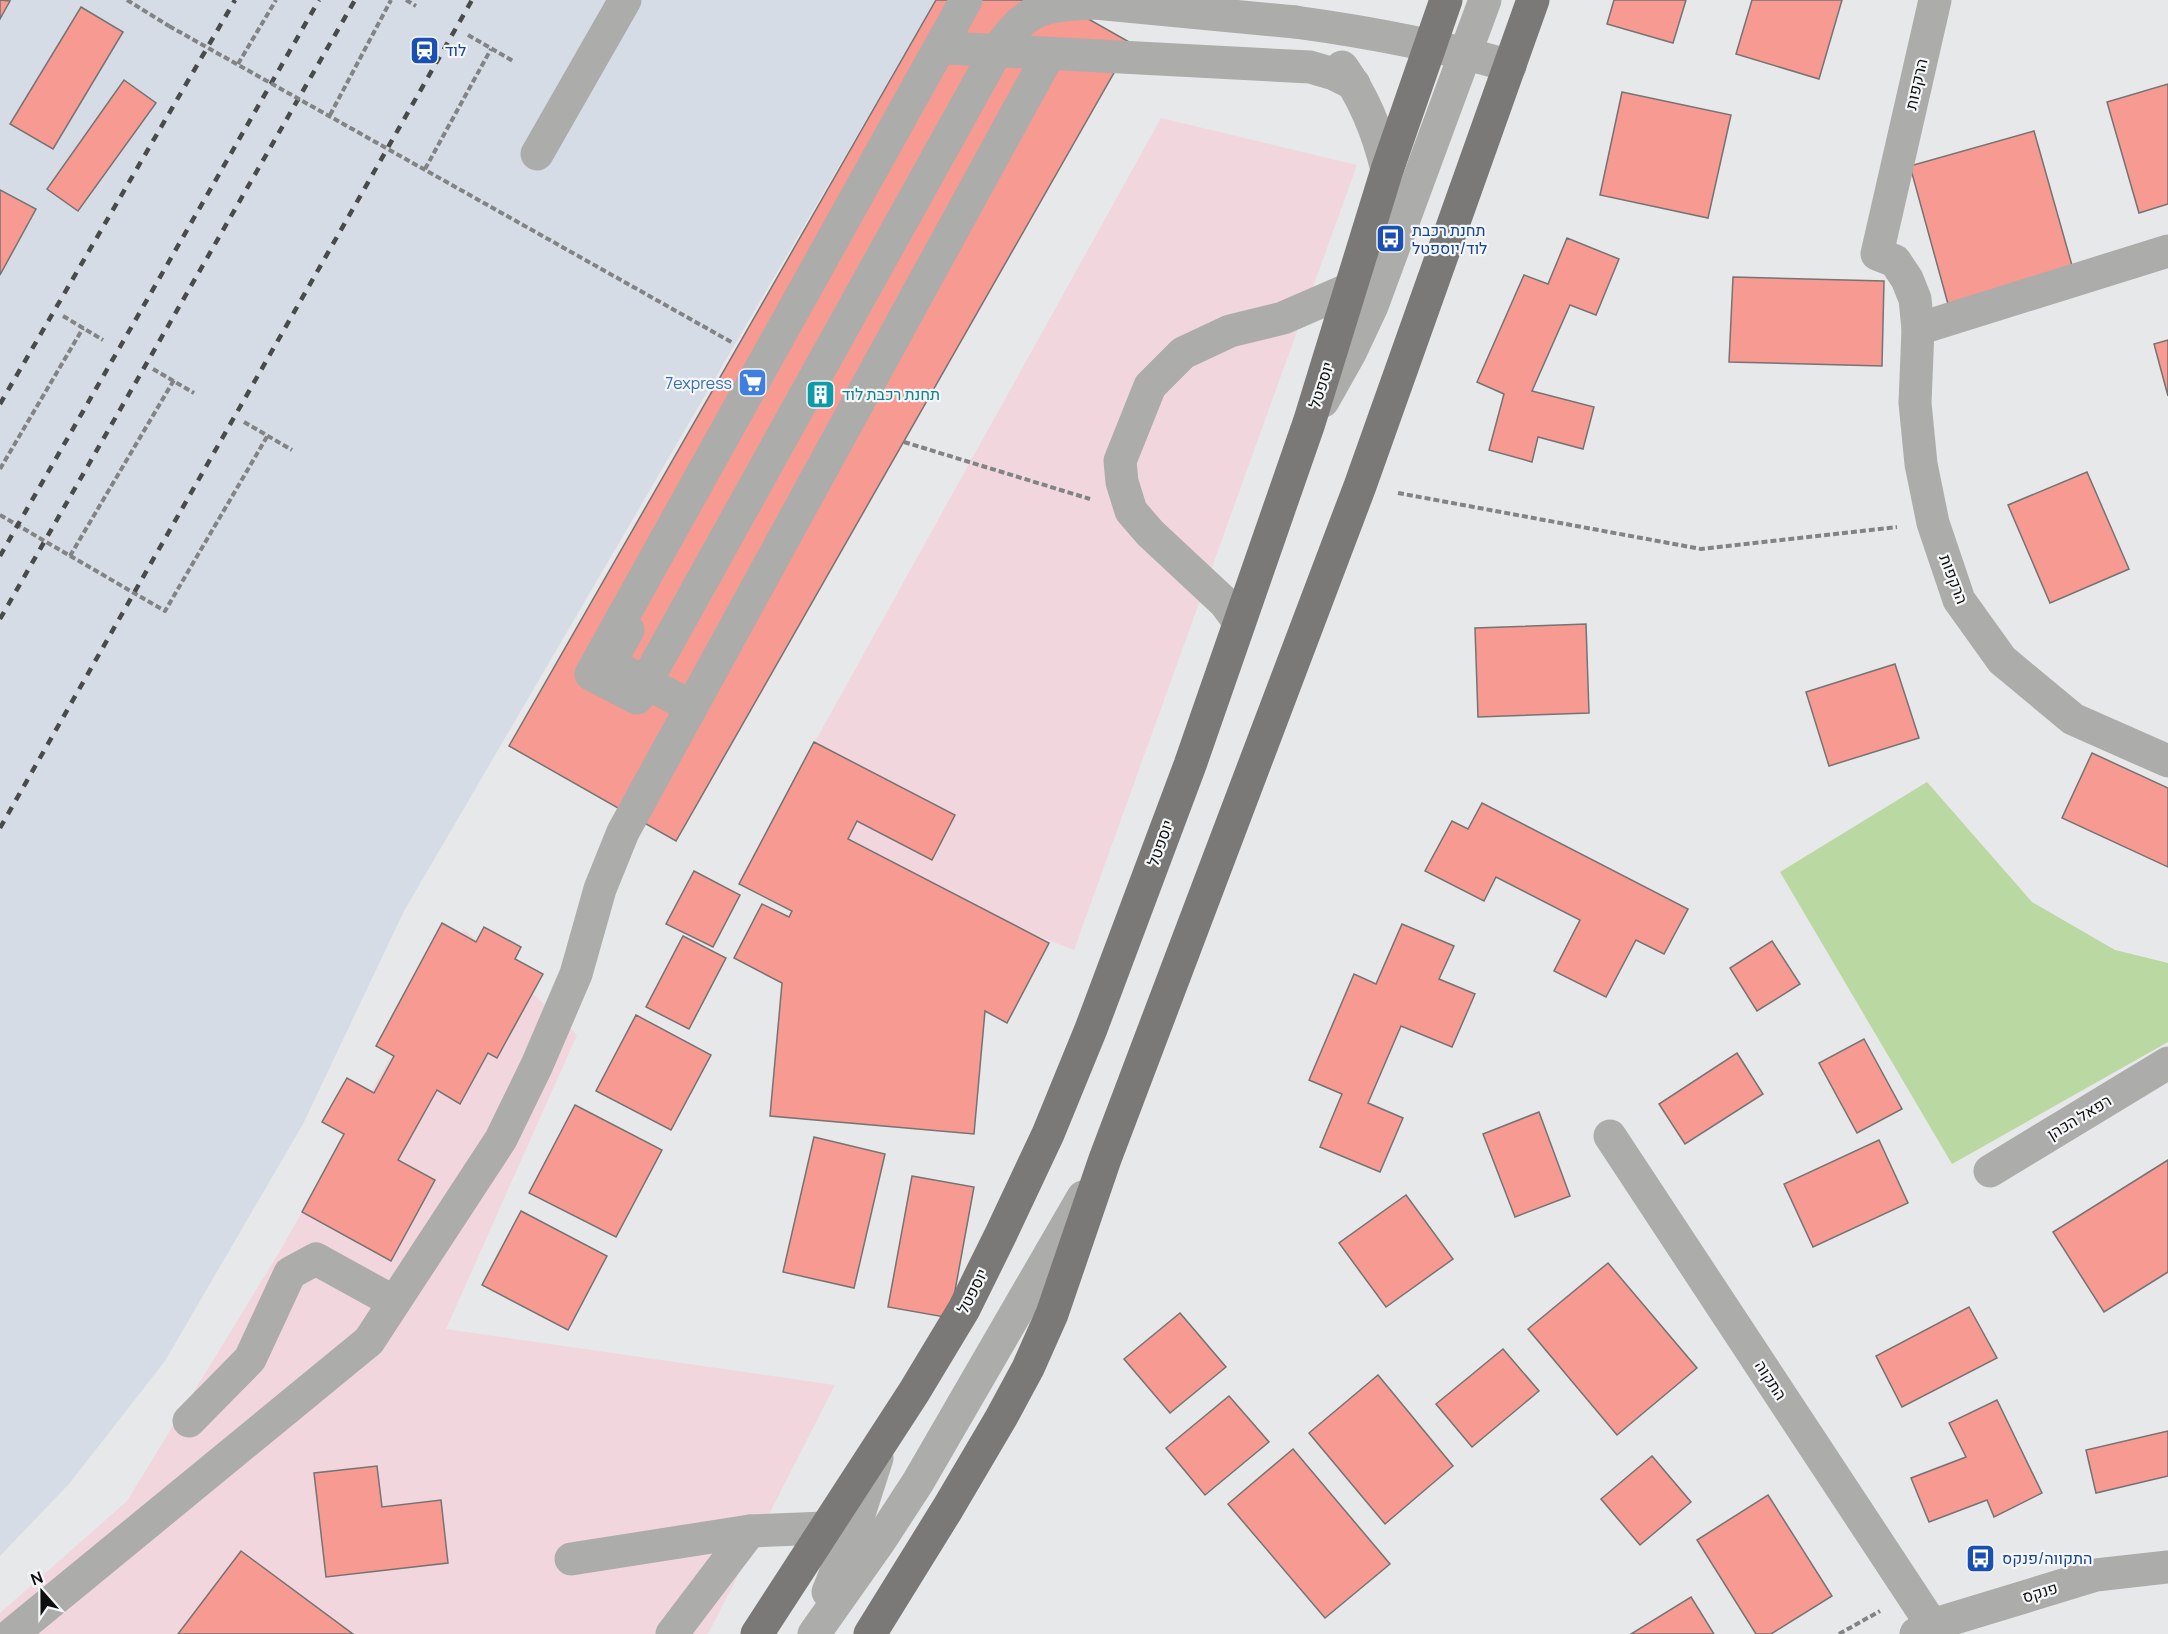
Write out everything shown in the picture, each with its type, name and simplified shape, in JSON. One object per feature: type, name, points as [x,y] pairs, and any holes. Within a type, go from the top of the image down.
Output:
[{"type":"main road","name":"יוספטל","points":[[757,1634],[964,1310],[1047,1134],[1091,1029],[1181,787],[1309,423],[1387,170],[1447,0]]},
{"type":"main road","points":[[870,1634],[948,1508],[1028,1368],[1052,1314],[1105,1159],[1360,486],[1533,0]]},
{"type":"street","points":[[537,154],[625,0]]},
{"type":"street","points":[[966,0],[591,674],[637,698],[992,59],[1009,33],[1022,19],[1041,10],[1067,4],[1086,3],[1295,22],[1360,31],[1431,45],[1510,66]]},
{"type":"street","points":[[691,706],[609,663],[976,0]]},
{"type":"street","points":[[1447,0],[1465,53]]},
{"type":"street","name":"הרקפות","points":[[1935,0],[1877,254],[1895,261],[1907,279],[1915,299],[1918,329],[1915,403],[1921,464],[1933,523],[1959,600],[2002,660],[2073,718],[2168,761]]},
{"type":"street","points":[[1309,423],[1350,353],[1372,306],[1465,53],[1474,2]]},
{"type":"street","points":[[1474,2],[1510,66]]},
{"type":"street","points":[[1295,22],[1329,51],[1354,84],[1371,116],[1387,170]]},
{"type":"street","points":[[948,48],[1310,68],[1334,74],[1354,84]]},
{"type":"street","points":[[12,1634],[369,1341],[501,1139],[537,1065],[576,974],[600,889],[623,832],[1049,54]]},
{"type":"street","points":[[1918,329],[2168,251]]},
{"type":"street","points":[[1239,622],[1225,603],[1149,533],[1131,511],[1122,482],[1120,461],[1150,386],[1183,353],[1230,331],[1283,318],[1352,288]]},
{"type":"street","name":"רפאל הכהן","points":[[1990,1171],[2168,1063]]},
{"type":"street","name":"התקוה","points":[[1610,1136],[1924,1629]]},
{"type":"street","points":[[814,1634],[918,1482],[1105,1159]]},
{"type":"street","points":[[189,1421],[250,1359],[290,1273],[316,1259],[394,1302]]},
{"type":"street","points":[[809,1634],[859,1514],[883,1439]]},
{"type":"street","points":[[571,1559],[750,1531],[825,1528]]},
{"type":"street","points":[[672,1634],[750,1531]]},
{"type":"street","name":"פנקס","points":[[1924,1629],[2096,1575],[2168,1567]]},
{"type":"path","points":[[128,0],[169,26],[738,345]]},
{"type":"path","points":[[238,64],[276,0]]},
{"type":"path","points":[[330,115],[391,0]]},
{"type":"path","points":[[406,0],[416,6]]},
{"type":"path","points":[[468,35],[513,61]]},
{"type":"path","points":[[425,169],[492,49]]},
{"type":"path","points":[[63,316],[103,340]]},
{"type":"path","points":[[0,469],[83,328]]},
{"type":"path","points":[[153,369],[195,393]]},
{"type":"path","points":[[70,556],[174,380]]},
{"type":"path","points":[[244,422],[292,450]]},
{"type":"path","points":[[0,515],[165,610],[268,435]]},
{"type":"path","points":[[904,442],[1131,511]]},
{"type":"path","points":[[1360,486],[1701,549],[1933,523]]},
{"type":"shaded area","points":[[0,0],[936,0],[404,911],[303,1124],[165,1361],[69,1484],[0,1556]]},
{"type":"shaded area","points":[[1161,118],[1357,165],[1074,950],[766,830]]},
{"type":"shaded area","points":[[464,929],[577,1035],[446,1329],[835,1385],[708,1634],[0,1634],[0,1613],[127,1501],[281,1249]]},
{"type":"green space","points":[[1927,782],[2032,902],[2115,950],[2168,963],[2168,1042],[1952,1164],[1780,872]]},
{"type":"building","points":[[0,0],[10,1],[0,19]]},
{"type":"building","name":"תחנת רכבת לוד","points":[[936,0],[1055,0],[1131,43],[676,841],[509,746]]},
{"type":"building","points":[[1614,0],[1686,0],[1673,43],[1607,24]]},
{"type":"building","points":[[1752,0],[1842,0],[1819,79],[1736,54]]},
{"type":"building","points":[[81,7],[123,32],[53,149],[10,124]]},
{"type":"building","points":[[124,80],[156,103],[78,211],[47,189]]},
{"type":"building","points":[[2168,84],[2168,204],[2139,213],[2107,102]]},
{"type":"building","points":[[1622,92],[1731,115],[1708,218],[1600,195]]},
{"type":"building","points":[[2034,131],[2073,269],[1948,304],[1910,166]]},
{"type":"building","points":[[0,190],[36,209],[0,275]]},
{"type":"building","points":[[1567,238],[1619,259],[1596,315],[1570,305],[1532,391],[1594,407],[1583,449],[1538,437],[1532,462],[1489,450],[1504,394],[1477,382],[1524,275],[1548,284]]},
{"type":"building","points":[[1733,277],[1884,281],[1882,366],[1729,362]]},
{"type":"building","points":[[2168,340],[2168,396],[2154,344]]},
{"type":"building","points":[[2087,472],[2129,569],[2050,603],[2008,505]]},
{"type":"building","points":[[1586,624],[1589,713],[1478,717],[1475,628]]},
{"type":"building","points":[[1895,664],[1919,738],[1829,766],[1806,692]]},
{"type":"building","points":[[814,742],[955,815],[932,860],[857,821],[848,839],[1049,943],[1007,1023],[985,1011],[974,1134],[770,1116],[782,983],[734,958],[762,904],[789,917],[792,911],[739,884]]},
{"type":"building","points":[[2092,753],[2168,788],[2168,867],[2062,818]]},
{"type":"building","points":[[1482,803],[1688,909],[1664,954],[1636,940],[1606,997],[1554,971],[1580,920],[1496,877],[1484,901],[1425,871],[1452,821],[1468,829]]},
{"type":"building","points":[[694,871],[740,895],[713,947],[666,924]]},
{"type":"building","points":[[442,923],[476,942],[484,927],[521,947],[515,959],[543,974],[497,1058],[488,1053],[460,1104],[437,1090],[398,1160],[435,1180],[391,1261],[302,1212],[344,1134],[322,1122],[347,1078],[374,1093],[394,1056],[376,1046]]},
{"type":"building","points":[[1402,924],[1454,946],[1439,979],[1475,994],[1452,1047],[1401,1026],[1368,1103],[1403,1118],[1380,1172],[1320,1147],[1342,1094],[1309,1080],[1354,974],[1376,984]]},
{"type":"building","points":[[683,936],[726,958],[689,1029],[646,1007]]},
{"type":"building","points":[[1772,941],[1800,984],[1757,1011],[1730,968]]},
{"type":"building","points":[[636,1015],[711,1055],[671,1130],[596,1091]]},
{"type":"building","points":[[1864,1039],[1902,1109],[1857,1133],[1819,1063]]},
{"type":"building","points":[[1737,1053],[1763,1094],[1685,1144],[1659,1104]]},
{"type":"building","points":[[575,1105],[662,1150],[616,1237],[529,1193]]},
{"type":"building","points":[[1539,1112],[1570,1196],[1515,1217],[1483,1134]]},
{"type":"building","points":[[814,1137],[885,1154],[854,1288],[783,1272]]},
{"type":"building","points":[[1879,1140],[1908,1203],[1813,1247],[1784,1184]]},
{"type":"building","points":[[2168,1160],[2168,1272],[2104,1312],[2053,1232]]},
{"type":"building","points":[[912,1176],[974,1187],[950,1318],[888,1307]]},
{"type":"building","points":[[1406,1195],[1453,1259],[1386,1307],[1339,1243]]},
{"type":"building","points":[[521,1211],[607,1256],[568,1330],[482,1285]]},
{"type":"building","points":[[1608,1263],[1697,1368],[1617,1435],[1528,1329]]},
{"type":"building","points":[[1969,1307],[1997,1358],[1902,1407],[1876,1356]]},
{"type":"building","points":[[1180,1313],[1226,1367],[1170,1413],[1124,1359]]},
{"type":"building","points":[[1503,1349],[1539,1391],[1472,1447],[1436,1404]]},
{"type":"building","points":[[1378,1375],[1453,1466],[1385,1524],[1309,1433]]},
{"type":"building","points":[[1229,1396],[1269,1442],[1205,1495],[1166,1448]]},
{"type":"building","points":[[1997,1400],[2042,1493],[1994,1517],[1987,1500],[1929,1522],[1911,1478],[1966,1457],[1949,1423]]},
{"type":"building","points":[[2168,1431],[2168,1476],[2096,1493],[2086,1450]]},
{"type":"building","points":[[1293,1449],[1390,1564],[1325,1618],[1228,1504]]},
{"type":"building","points":[[1652,1456],[1691,1502],[1640,1545],[1601,1499]]},
{"type":"building","points":[[377,1466],[382,1507],[441,1500],[448,1563],[326,1577],[314,1473]]},
{"type":"building","points":[[1768,1495],[1832,1596],[1771,1634],[1756,1634],[1697,1540]]},
{"type":"building","points":[[241,1551],[353,1634],[178,1634]]},
{"type":"building","points":[[1691,1597],[1714,1634],[1631,1634]]},
{"type":"railway","points":[[0,404],[235,0]]},
{"type":"railway","points":[[0,556],[319,0]]},
{"type":"railway","points":[[0,619],[355,0]]},
{"type":"railway","points":[[0,828],[472,0]]},
{"type":"place","name":"לוד","points":[[424,50]]},
{"type":"place","name":"תחנת רכבת לוד/יוספטל","points":[[1391,239]]},
{"type":"place","name":"7express","points":[[753,383]]},
{"type":"place","name":"תחנת רכבת לוד","points":[[821,394]]},
{"type":"place","name":"התקווה/פנקס","points":[[1981,1558]]}]
